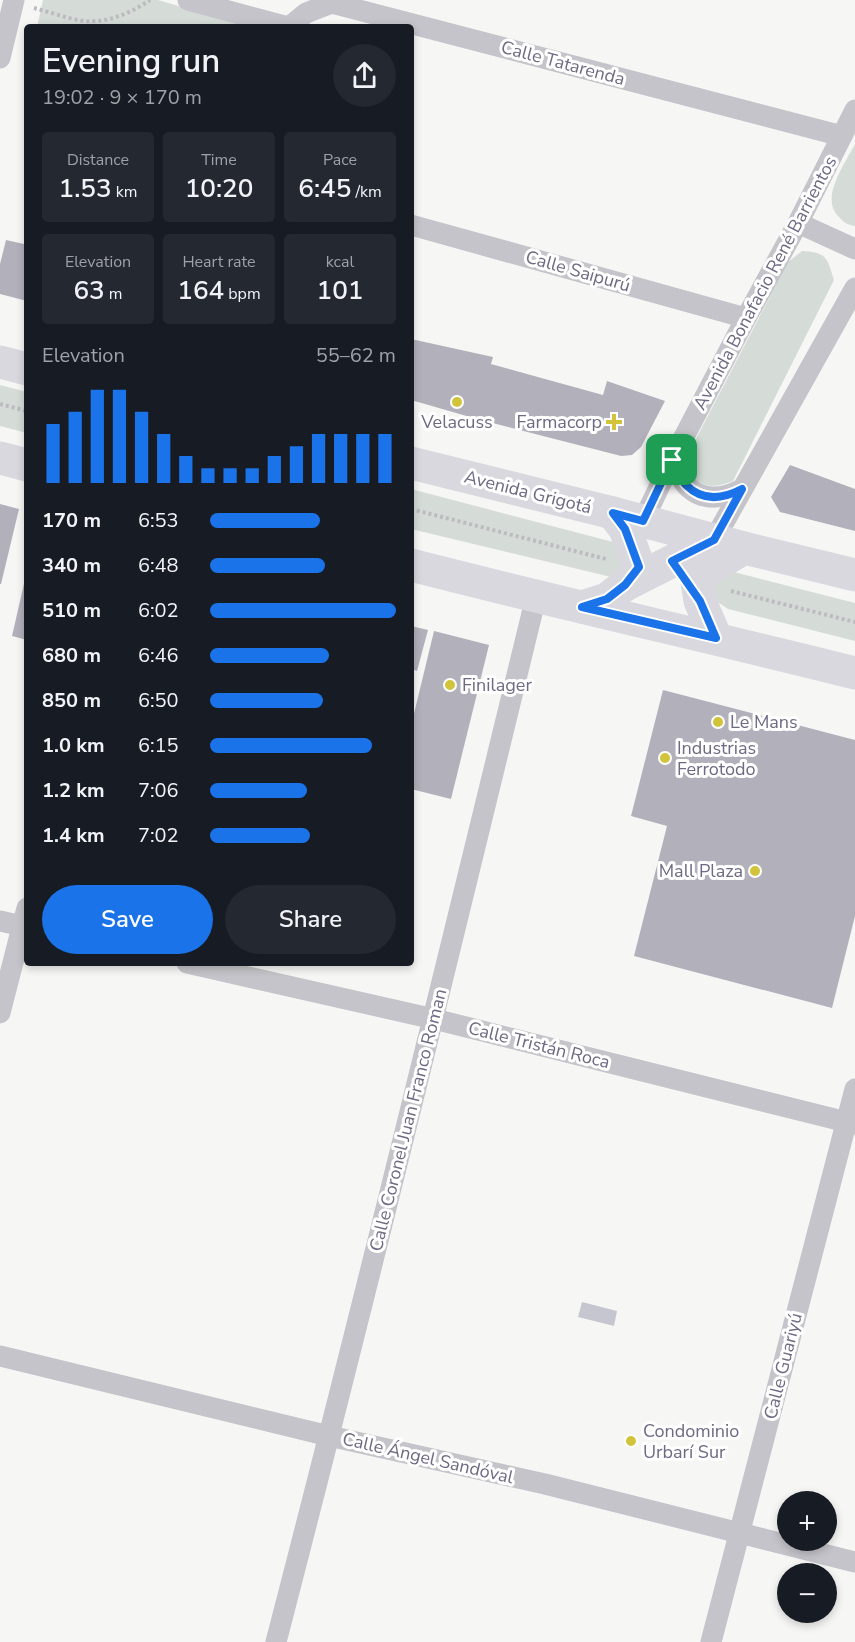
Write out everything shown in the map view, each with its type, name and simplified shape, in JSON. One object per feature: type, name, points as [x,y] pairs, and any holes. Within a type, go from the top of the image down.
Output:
[{"type":"main road","points":[[0,362],[24,368]]},
{"type":"main road","points":[[0,458],[24,464]]},
{"type":"main road","name":"Avenida Grigotá","points":[[414,464],[855,575]]},
{"type":"main road","points":[[628,517],[672,561],[712,595]]},
{"type":"main road","points":[[582,607],[607,599],[620,573],[639,567],[625,529],[628,517]]},
{"type":"main road","points":[[620,573],[729,544]]},
{"type":"main road","points":[[716,638],[712,595],[697,582],[729,544]]},
{"type":"main road","points":[[414,566],[855,673]]},
{"type":"street","points":[[189,0],[278,24]]},
{"type":"street","points":[[0,58],[14,1]]},
{"type":"street","name":"Calle Tatarenda","points":[[293,24],[306,13],[332,3],[413,24]]},
{"type":"street","name":"Calle Tatarenda","points":[[414,24],[842,136]]},
{"type":"street","name":"Avenida Bonafacio René Barrientos","points":[[628,517],[672,460],[798,223],[855,110]]},
{"type":"street","points":[[798,223],[855,249]]},
{"type":"street","name":"Calle Saipurú","points":[[414,226],[746,318]]},
{"type":"street","points":[[729,544],[742,489],[855,288]]},
{"type":"street","points":[[672,460],[684,484],[697,494],[713,498],[728,496],[742,489]]},
{"type":"street","name":"Calle Coronel Juan Franco Roman","points":[[276,1642],[434,1019],[536,597]]},
{"type":"street","points":[[0,921],[24,920]]},
{"type":"street","points":[[0,1013],[24,927]]},
{"type":"street","name":"Calle Tristán Roca","points":[[200,966],[434,1019],[850,1123]]},
{"type":"street","name":"Calle Guariyú","points":[[711,1642],[850,1123],[855,1089]]},
{"type":"street","name":"Calle Ángel Sandóval","points":[[0,1356],[329,1436],[545,1484],[855,1562]]},
{"type":"path","points":[[14,1],[84,21],[104,20],[133,11],[150,0]]},
{"type":"path","points":[[0,404],[24,410]]},
{"type":"path","points":[[414,510],[620,573]]},
{"type":"path","points":[[712,595],[855,622]]},
{"type":"shaded area","points":[[43,0],[158,0],[240,24],[38,24]]},
{"type":"shaded area","points":[[855,144],[855,226],[841,219],[834,209],[832,200],[840,171]]},
{"type":"shaded area","points":[[802,251],[817,253],[825,258],[834,280],[733,481],[712,486],[692,480],[685,467],[688,454],[788,262]]},
{"type":"shaded area","points":[[0,385],[24,391],[24,432],[0,426]]},
{"type":"shaded area","points":[[414,490],[617,543],[627,556],[611,577],[414,530]]},
{"type":"shaded area","points":[[730,571],[855,603],[855,641],[728,609],[713,599],[713,586]]},
{"type":"shaded area","points":[[582,1302],[617,1311],[614,1326],[578,1317]]},
{"type":"building","points":[[6,240],[24,244],[24,300],[0,294],[0,264]]},
{"type":"building","points":[[414,340],[493,357],[491,364],[603,395],[607,381],[665,401],[641,447],[632,455],[621,456],[414,401]]},
{"type":"building","points":[[790,465],[855,489],[855,531],[780,512],[771,497]]},
{"type":"building","points":[[0,504],[19,509],[1,584],[0,584]]},
{"type":"building","points":[[24,584],[24,639],[12,636]]},
{"type":"building","points":[[414,627],[428,630],[417,671],[414,670]]},
{"type":"building","name":"Finilager","points":[[434,631],[489,645],[451,799],[414,790],[414,714]]},
{"type":"building","name":"Mall Plaza","points":[[663,690],[855,740],[855,916],[832,1008],[634,956],[667,826],[631,816]]},
{"type":"place","name":"Velacuss","points":[[457,402]]},
{"type":"place","name":"Farmacorp","points":[[614,422]]},
{"type":"place","name":"Finilager","points":[[450,685]]},
{"type":"place","name":"Le Mans","points":[[718,722]]},
{"type":"place","name":"Industrias Ferrotodo","points":[[665,758]]},
{"type":"place","name":"Mall Plaza","points":[[755,871]]},
{"type":"place","name":"Condominio Urbarí Sur","points":[[631,1441]]},
{"type":"route","points":[[672,460],[684,484],[697,494],[713,498],[728,496],[742,489],[714,540],[672,561],[700,601],[716,638],[582,607],[607,599],[625,585],[639,567],[625,529],[613,513],[643,521],[672,460]]}]
